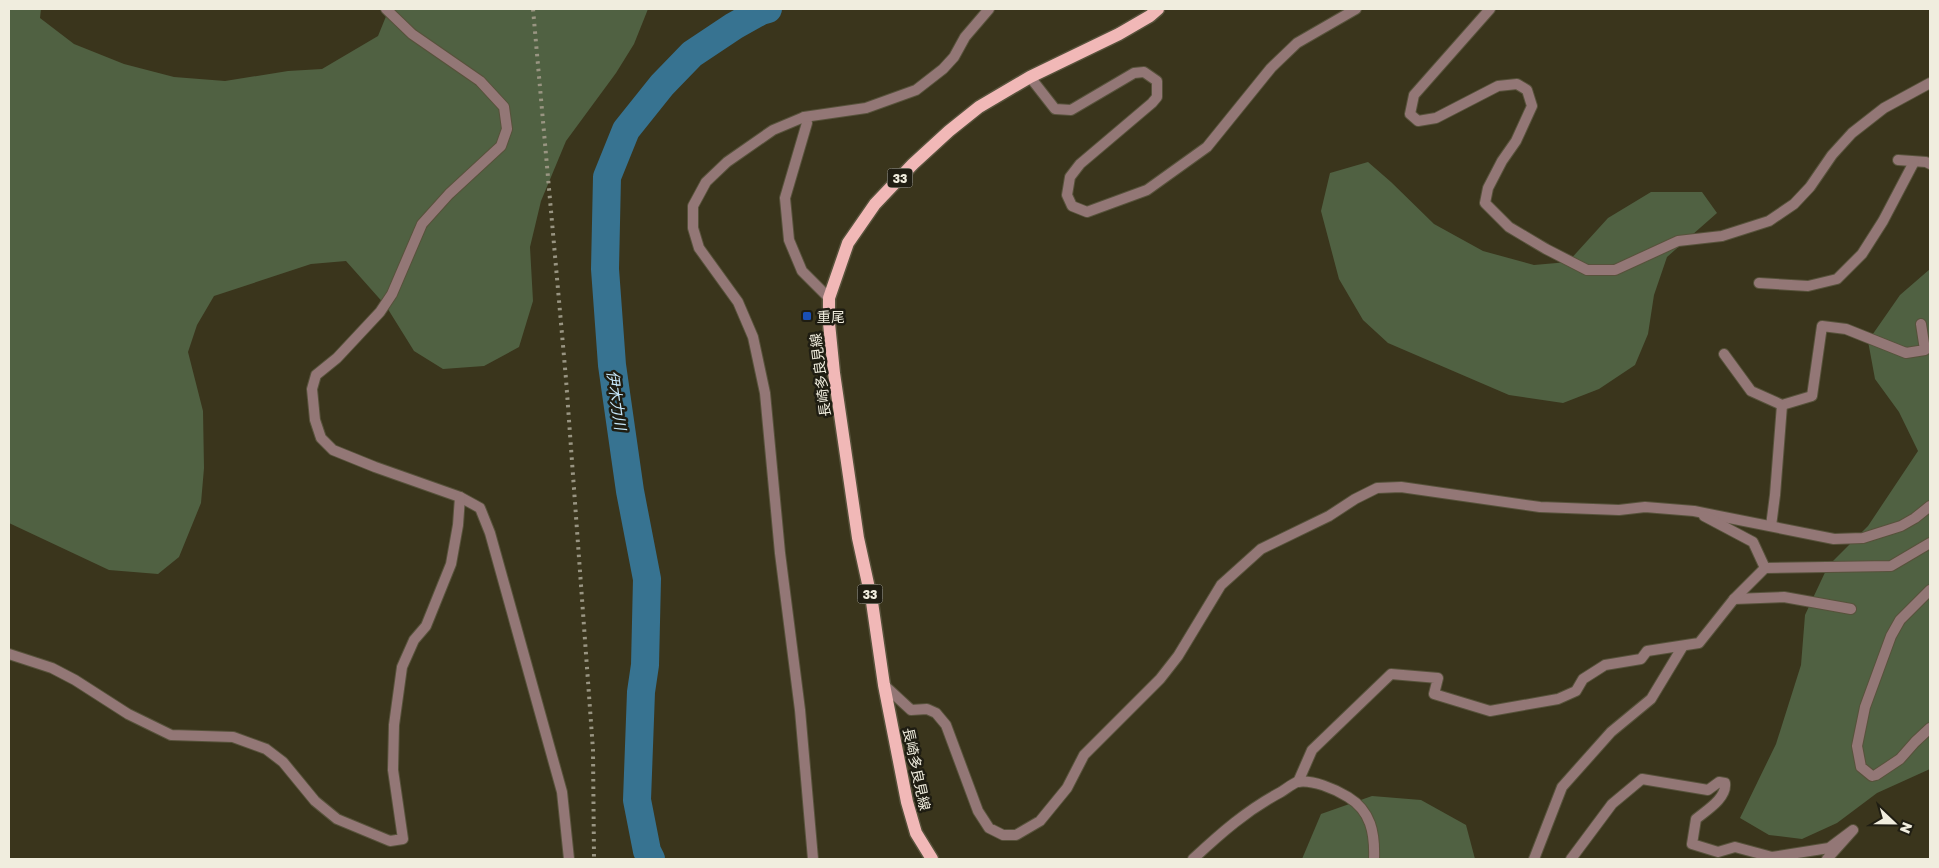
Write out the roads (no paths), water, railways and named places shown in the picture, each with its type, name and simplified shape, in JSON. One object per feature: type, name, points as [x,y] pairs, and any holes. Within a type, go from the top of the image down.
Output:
[{"type":"main road","name":"長崎多良見線","points":[[932,859],[916,833],[907,802],[884,685],[872,602],[858,538],[834,373],[829,323],[829,298],[848,243],[876,204],[913,164],[949,131],[979,107],[1030,77],[1119,34],[1150,16],[1158,9]]},
{"type":"street","points":[[386,9],[412,34],[480,81],[504,107],[507,129],[501,146],[449,194],[422,224],[392,294],[380,312],[337,358],[316,375],[312,389],[315,420],[321,438],[333,450],[460,497],[480,508],[490,534],[562,792],[569,859]]},
{"type":"street","points":[[813,859],[800,710],[780,553],[765,393],[753,336],[738,302],[699,248],[693,228],[693,206],[706,182],[727,162],[773,130],[804,117],[866,108],[916,90],[943,69],[954,57],[965,37],[990,9]]},
{"type":"street","points":[[1030,77],[1055,110],[1071,110],[1134,74],[1144,72],[1157,82],[1157,97],[1080,164],[1070,177],[1067,195],[1072,206],[1087,212],[1148,190],[1207,147],[1271,68],[1297,43],[1356,9]]},
{"type":"street","points":[[1490,9],[1414,95],[1410,114],[1418,121],[1436,118],[1498,86],[1518,84],[1527,90],[1532,106],[1516,141],[1502,161],[1488,188],[1485,202],[1508,227],[1587,270],[1615,270],[1678,241],[1722,236],[1769,221],[1794,204],[1810,187],[1832,155],[1852,133],[1884,108],[1930,83]]},
{"type":"street","points":[[804,117],[807,123],[785,198],[789,240],[802,271],[829,298]]},
{"type":"street","points":[[1898,160],[1930,164]]},
{"type":"street","points":[[1759,283],[1808,286],[1837,279],[1862,254],[1883,221],[1914,162]]},
{"type":"street","points":[[1724,354],[1751,391],[1782,405],[1812,396],[1822,326],[1846,329],[1906,353],[1925,350],[1921,324]]},
{"type":"street","points":[[1771,526],[1776,495],[1782,405]]},
{"type":"street","points":[[884,685],[911,710],[927,708],[936,713],[946,725],[978,811],[990,828],[1003,835],[1016,835],[1040,821],[1067,788],[1084,755],[1160,679],[1178,656],[1221,585],[1261,550],[1329,516],[1362,495],[1377,488],[1401,487],[1540,507],[1619,510],[1646,507],[1694,511],[1834,539],[1863,538],[1901,526],[1930,506]]},
{"type":"street","points":[[9,654],[52,668],[128,714],[171,735],[233,737],[266,749],[283,762],[315,801],[337,819],[390,840],[403,839],[393,770],[394,725],[402,667],[414,640],[426,626],[451,564],[458,525],[460,497]]},
{"type":"street","points":[[1694,511],[1753,542],[1765,568]]},
{"type":"street","points":[[1298,782],[1312,750],[1391,674],[1438,678],[1434,694],[1490,711],[1558,699],[1576,691],[1583,678],[1605,665],[1641,659],[1647,651],[1699,643],[1734,599],[1765,568],[1891,566],[1930,543]]},
{"type":"street","points":[[1930,590],[1900,620],[1890,636],[1865,707],[1857,746],[1860,767],[1872,776],[1876,775],[1900,759],[1930,728]]},
{"type":"street","points":[[1734,599],[1784,597],[1851,609]]},
{"type":"street","points":[[1534,859],[1562,787],[1611,732],[1651,699],[1683,646]]},
{"type":"street","points":[[1571,859],[1612,804],[1642,778],[1708,790],[1719,782],[1725,782],[1726,787],[1719,800],[1696,819],[1692,844],[1718,852],[1735,847],[1772,857],[1828,848],[1852,830],[1827,859]]},
{"type":"street","points":[[1194,859],[1228,826],[1298,782],[1320,784],[1341,792],[1359,804],[1372,825],[1375,844],[1374,859]]},
{"type":"waterway","name":"伊木力川","points":[[651,859],[647,851],[637,800],[641,692],[645,665],[647,579],[630,491],[612,365],[605,269],[607,177],[626,130],[662,85],[692,54],[734,26],[768,9]]},
{"type":"railway","points":[[533,9],[566,379],[593,750],[594,859]]},
{"type":"place","name":"重尾","points":[[807,316]]}]
